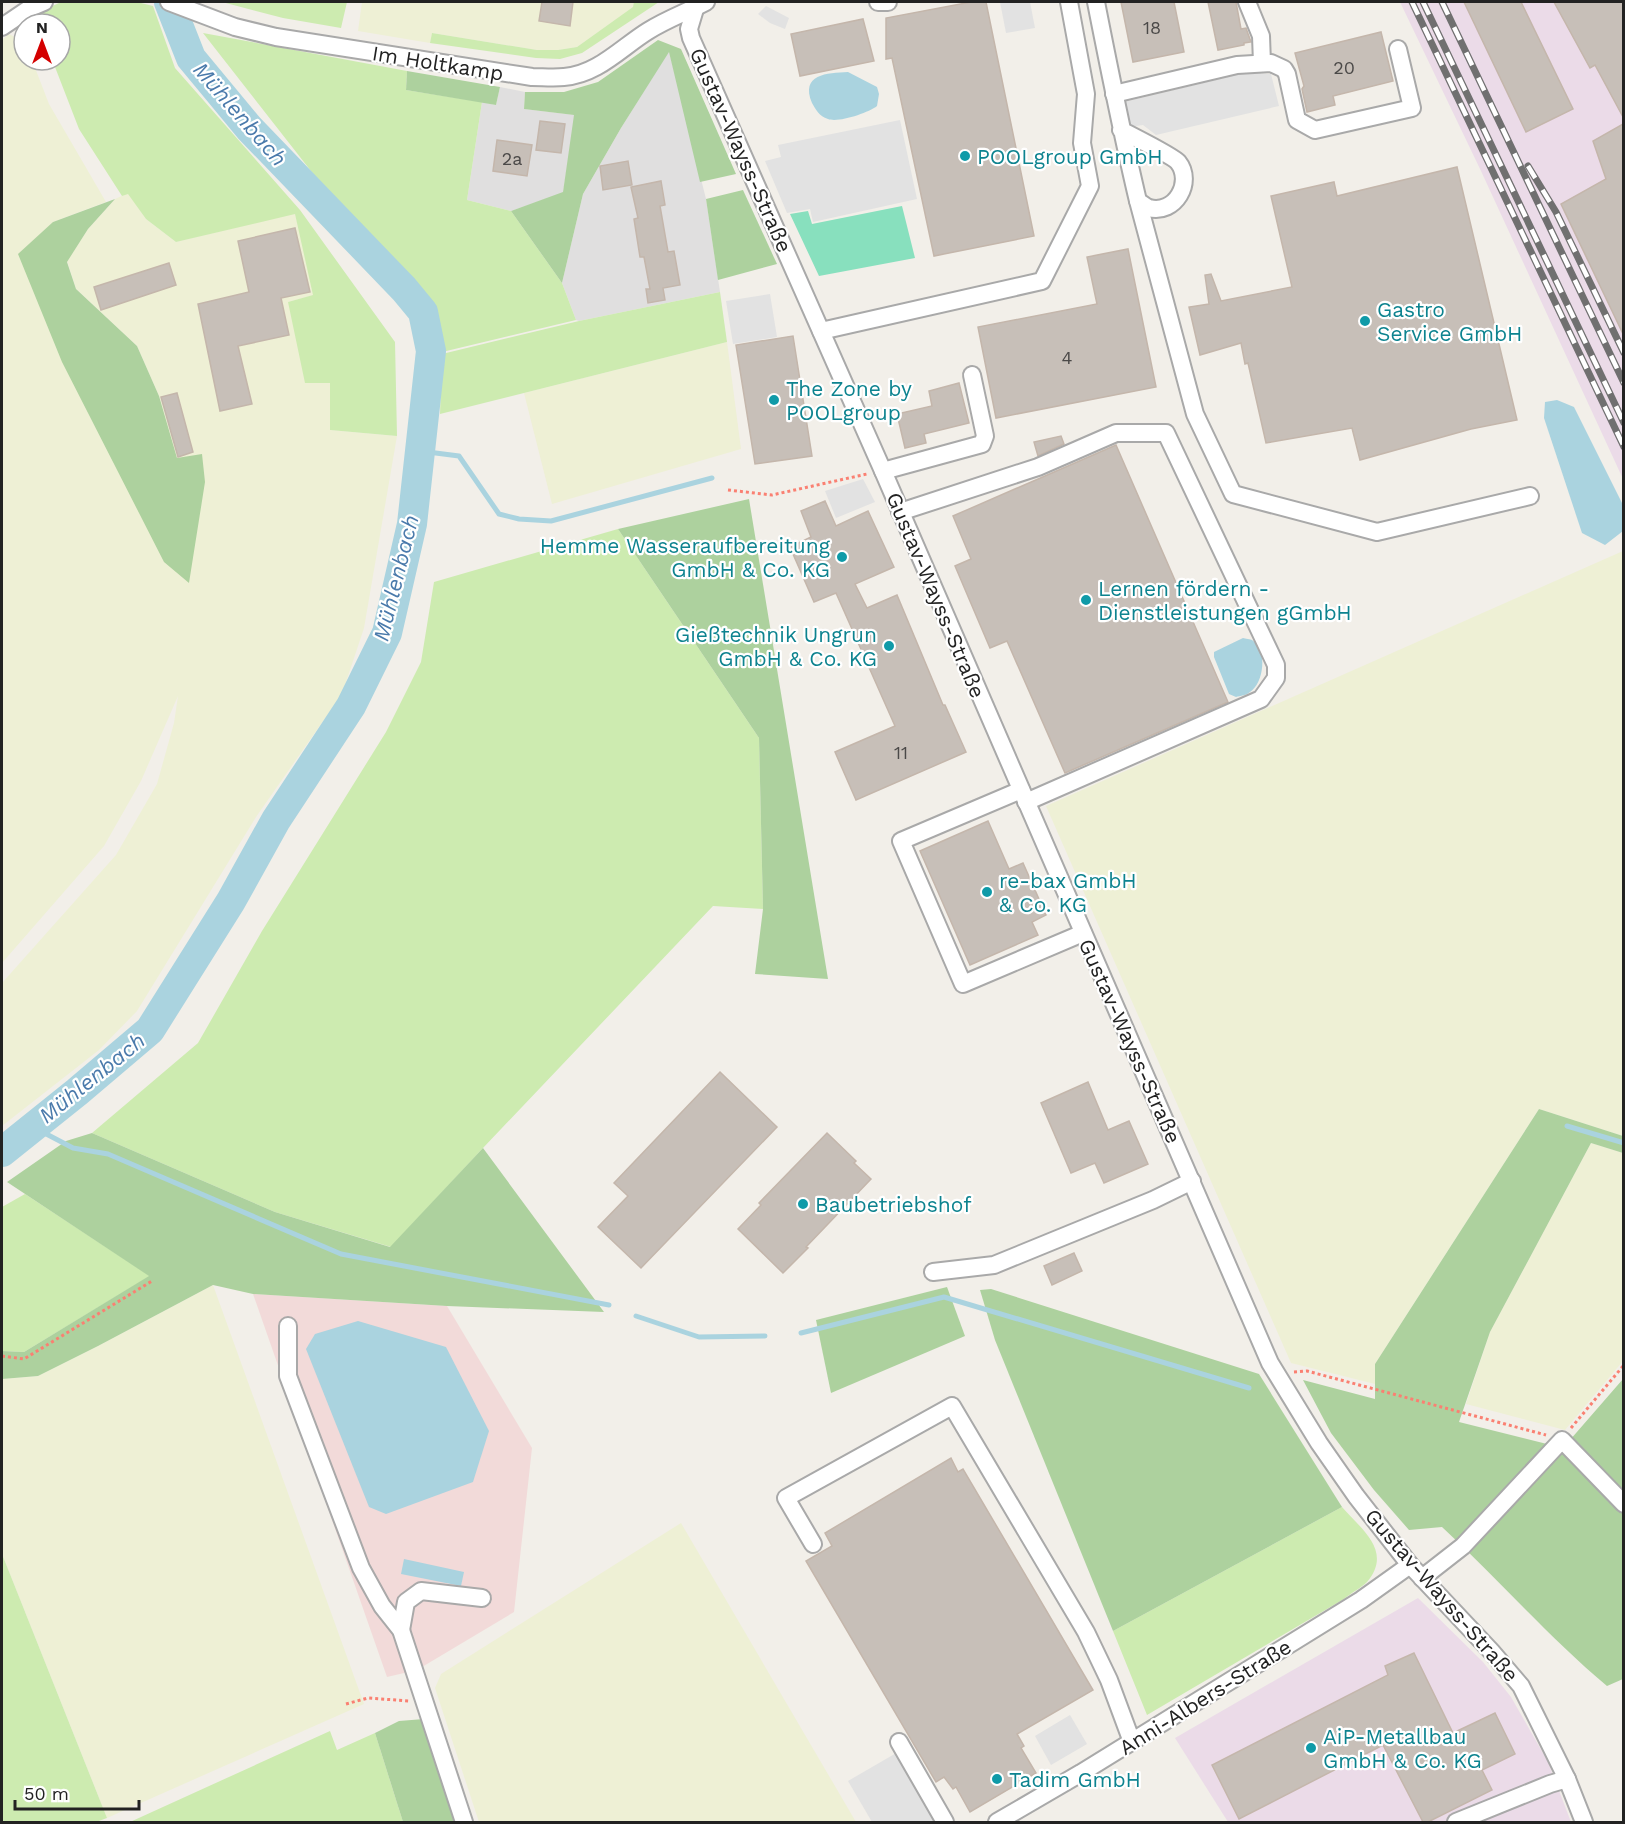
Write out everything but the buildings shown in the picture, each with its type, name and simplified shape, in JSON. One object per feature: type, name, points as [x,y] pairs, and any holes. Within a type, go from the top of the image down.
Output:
[{"type":"street","points":[[2,27],[30,8],[44,2]]},
{"type":"street","name":"Im Holtkamp","points":[[169,2],[235,27],[276,37],[532,78],[566,78],[594,68],[647,32],[698,4]]},
{"type":"street","points":[[878,2],[888,2]]},
{"type":"street","points":[[1096,2],[1121,130],[1138,201],[1195,414],[1233,494],[1377,532],[1530,496]]},
{"type":"street","points":[[1247,2],[1261,36],[1262,63]]},
{"type":"street","name":"Gustav-Wayss-Straße","points":[[698,4],[689,29],[691,38],[1270,1362],[1319,1443],[1356,1497],[1410,1565],[1521,1686],[1567,1779],[1584,1822]]},
{"type":"street","points":[[821,331],[1042,281],[1090,186],[1082,144],[1086,94],[1070,5]]},
{"type":"street","points":[[1114,94],[1237,65],[1271,63],[1284,69],[1287,74],[1297,120],[1315,130],[1412,108],[1398,49]]},
{"type":"street","points":[[1121,130],[1178,161],[1183,172],[1184,188],[1173,204],[1161,208],[1149,208],[1138,201]]},
{"type":"street","points":[[882,471],[982,444],[985,436],[972,375]]},
{"type":"street","points":[[900,512],[1038,467],[1116,432],[1166,433],[1276,665],[1276,678],[1261,699],[1023,796],[901,841],[963,984],[1083,933]]},
{"type":"street","points":[[933,1272],[994,1265],[1153,1200],[1192,1181]]},
{"type":"street","points":[[288,1326],[288,1376],[361,1568],[382,1606],[400,1630],[464,1822]]},
{"type":"street","points":[[813,1544],[786,1498],[952,1406],[1086,1632],[1109,1680],[1132,1742]]},
{"type":"street","points":[[1422,1578],[1463,1546],[1562,1440],[1623,1504]]},
{"type":"street","name":"Anni-Albers-Straße","points":[[997,1822],[1132,1742],[1361,1600],[1410,1565]]},
{"type":"street","points":[[400,1630],[406,1602],[421,1591],[482,1598]]},
{"type":"street","points":[[899,1742],[945,1822]]},
{"type":"street","points":[[1456,1822],[1567,1779]]},
{"type":"path","points":[[728,490],[772,495],[882,471]]},
{"type":"path","points":[[2,1356],[24,1359],[152,1281]]},
{"type":"path","points":[[1277,1374],[1307,1371],[1562,1440],[1623,1365]]},
{"type":"path","points":[[346,1704],[368,1698],[424,1702]]},
{"type":"shaded area","points":[[1000,2],[1030,2],[1035,28],[1006,33]]},
{"type":"shaded area","points":[[1400,2],[1623,2],[1623,479],[1481,171]]},
{"type":"shaded area","points":[[766,6],[789,18],[785,29],[770,23],[758,14]]},
{"type":"shaded area","points":[[669,51],[706,199],[720,292],[576,320],[562,283],[583,194]]},
{"type":"shaded area","points":[[1248,72],[1271,74],[1279,106],[1156,135],[1143,125],[1129,127],[1124,102]]},
{"type":"shaded area","points":[[500,87],[525,92],[524,109],[575,115],[563,193],[511,211],[467,200],[482,102],[496,105]]},
{"type":"shaded area","points":[[900,120],[917,199],[813,222],[810,209],[787,213],[765,161],[781,157],[778,145]]},
{"type":"shaded area","points":[[770,294],[777,337],[733,344],[726,301]]},
{"type":"shaded area","points":[[863,479],[875,502],[836,518],[825,491]]},
{"type":"shaded area","points":[[253,1294],[447,1306],[532,1448],[514,1612],[417,1670],[387,1677]]},
{"type":"shaded area","points":[[1418,1598],[1483,1662],[1511,1697],[1548,1762],[1571,1822],[1228,1822],[1175,1738]]},
{"type":"shaded area","points":[[1070,1715],[1087,1744],[1051,1765],[1035,1736]]},
{"type":"shaded area","points":[[898,1752],[939,1822],[872,1822],[848,1781]]},
{"type":"green space","points":[[61,2],[137,2],[153,6],[175,68],[300,210],[395,342],[397,436],[330,430],[330,383],[305,383],[288,302],[313,295],[295,214],[176,242],[146,219],[128,194],[122,196],[79,129],[57,72],[72,72],[72,12],[40,12]]},
{"type":"green space","points":[[222,2],[347,2],[341,28],[283,18]]},
{"type":"green space","points":[[362,2],[634,2],[634,7],[577,47],[537,50],[432,33],[430,43],[358,31]]},
{"type":"green space","points":[[634,2],[659,2],[582,53],[560,59],[536,58],[430,43],[432,33],[537,50],[577,47],[633,7]]},
{"type":"green space","points":[[203,33],[407,71],[406,90],[482,102],[467,200],[511,211],[562,283],[576,320],[438,353],[425,303],[336,203]]},
{"type":"green space","points":[[9,34],[12,36],[12,72],[37,72],[49,104],[106,202],[53,222],[164,562],[202,455],[177,459],[159,396],[137,346],[76,289],[67,261],[88,229],[115,199],[128,193],[146,219],[176,242],[295,213],[314,295],[288,302],[330,383],[330,430],[397,436],[364,628],[342,694],[256,817],[137,1011],[99,1050],[2,1126],[2,983],[116,855],[157,784],[174,723],[178,696],[141,781],[104,846],[2,963],[2,40]]},
{"type":"green space","points":[[658,40],[681,49],[736,174],[700,182],[669,52],[583,194],[562,283],[511,211],[563,192],[574,115],[524,109],[525,92],[564,92],[598,82]]},
{"type":"green space","points":[[407,71],[500,87],[496,105],[406,90]]},
{"type":"green space","points":[[743,190],[777,264],[718,280],[706,199]]},
{"type":"green space","points":[[115,199],[88,229],[67,262],[76,289],[137,346],[159,396],[177,458],[202,454],[205,482],[189,583],[164,562],[62,362],[18,254],[53,222]]},
{"type":"green space","points":[[902,206],[915,258],[819,276],[790,214],[808,211],[812,224]]},
{"type":"green space","points":[[720,292],[727,342],[440,414],[442,354],[579,321]]},
{"type":"green space","points":[[727,342],[741,449],[552,504],[524,393]]},
{"type":"green space","points":[[749,499],[828,979],[755,974],[763,909],[759,738],[618,529]]},
{"type":"green space","points":[[618,529],[759,738],[763,909],[713,906],[391,1247],[275,1212],[92,1133],[198,1043],[262,931],[386,732],[421,662],[434,582]]},
{"type":"green space","points":[[1623,551],[1623,1136],[1539,1109],[1375,1364],[1375,1384],[1291,1363],[1046,806]]},
{"type":"green space","points":[[1539,1109],[1623,1136],[1623,1153],[1591,1143],[1490,1332],[1459,1422],[1563,1448],[1623,1379],[1623,1679],[1607,1686],[1442,1527],[1409,1530],[1374,1490],[1331,1433],[1303,1380],[1375,1399],[1375,1364]]},
{"type":"green space","points":[[92,1133],[275,1212],[390,1247],[483,1148],[604,1312],[447,1306],[253,1294],[213,1285],[38,1376],[2,1379],[2,1351],[24,1352],[149,1276],[7,1182],[66,1141]]},
{"type":"green space","points":[[1591,1143],[1623,1153],[1623,1361],[1565,1430],[1466,1404],[1490,1332]]},
{"type":"green space","points":[[25,1194],[150,1276],[24,1352],[2,1351],[2,1207]]},
{"type":"green space","points":[[213,1285],[364,1704],[107,1818],[2,1554],[2,1379],[38,1376]]},
{"type":"green space","points":[[947,1287],[965,1336],[831,1393],[816,1320]]},
{"type":"green space","points":[[991,1289],[1259,1374],[1342,1507],[1113,1631],[995,1340],[980,1290]]},
{"type":"green space","points":[[1342,1507],[1366,1533],[1376,1551],[1377,1560],[1374,1571],[1367,1582],[1344,1599],[1147,1715],[1113,1631]]},
{"type":"green space","points":[[681,1523],[856,1822],[479,1822],[435,1688],[441,1674]]},
{"type":"green space","points":[[2,1554],[107,1818],[96,1822],[2,1822]]},
{"type":"green space","points":[[424,1719],[458,1822],[403,1822],[375,1733],[399,1721]]},
{"type":"green space","points":[[330,1731],[337,1750],[375,1733],[403,1822],[130,1822]]},
{"type":"water","points":[[848,72],[877,87],[879,94],[877,106],[846,118],[833,120],[825,118],[812,103],[809,93],[810,86],[818,77]]},
{"type":"water","points":[[1557,400],[1574,407],[1623,505],[1623,531],[1605,545],[1582,533],[1544,418],[1545,402]]},
{"type":"water","points":[[1243,638],[1257,645],[1262,658],[1262,666],[1255,688],[1247,694],[1236,697],[1229,694],[1214,652]]},
{"type":"water","points":[[358,1321],[446,1347],[489,1431],[473,1482],[386,1514],[369,1507],[306,1349],[315,1334]]},
{"type":"water","points":[[404,1559],[464,1572],[461,1586],[401,1574]]},
{"type":"waterway","name":"Mühlenbach","points":[[2,1152],[150,1030],[231,901],[276,820],[351,706],[387,633],[412,524],[431,351],[423,312],[404,289],[249,128],[191,58],[169,2]]},
{"type":"waterway","points":[[420,451],[459,456],[499,514],[519,519],[551,521],[712,478]]},
{"type":"waterway","points":[[1567,1126],[1624,1143]]},
{"type":"waterway","points":[[33,1127],[73,1148],[108,1154],[341,1254],[609,1305]]},
{"type":"waterway","points":[[801,1333],[944,1297],[1249,1388]]},
{"type":"waterway","points":[[636,1316],[699,1337],[765,1336]]},
{"type":"railway","points":[[1412,2],[1624,447]]},
{"type":"railway","points":[[1423,2],[1624,423]]},
{"type":"railway","points":[[1442,2],[1624,383]]},
{"type":"railway","points":[[1528,166],[1556,212],[1624,353]]},
{"type":"place","name":"POOLgroup GmbH","points":[[965,156]]},
{"type":"place","name":"Gastro Service GmbH","points":[[1365,321]]},
{"type":"place","name":"The Zone by POOLgroup","points":[[774,400]]},
{"type":"place","name":"Hemme Wasseraufbereitung GmbH & Co. KG","points":[[842,557]]},
{"type":"place","name":"Lernen fördern - Dienstleistungen gGmbH","points":[[1086,600]]},
{"type":"place","name":"Gießtechnik Ungrun GmbH & Co. KG","points":[[889,646]]},
{"type":"place","name":"re-bax GmbH & Co. KG","points":[[987,892]]},
{"type":"place","name":"Baubetriebshof","points":[[803,1204]]},
{"type":"place","name":"AiP-Metallbau GmbH & Co. KG","points":[[1311,1748]]},
{"type":"place","name":"Tadim GmbH","points":[[997,1779]]}]
